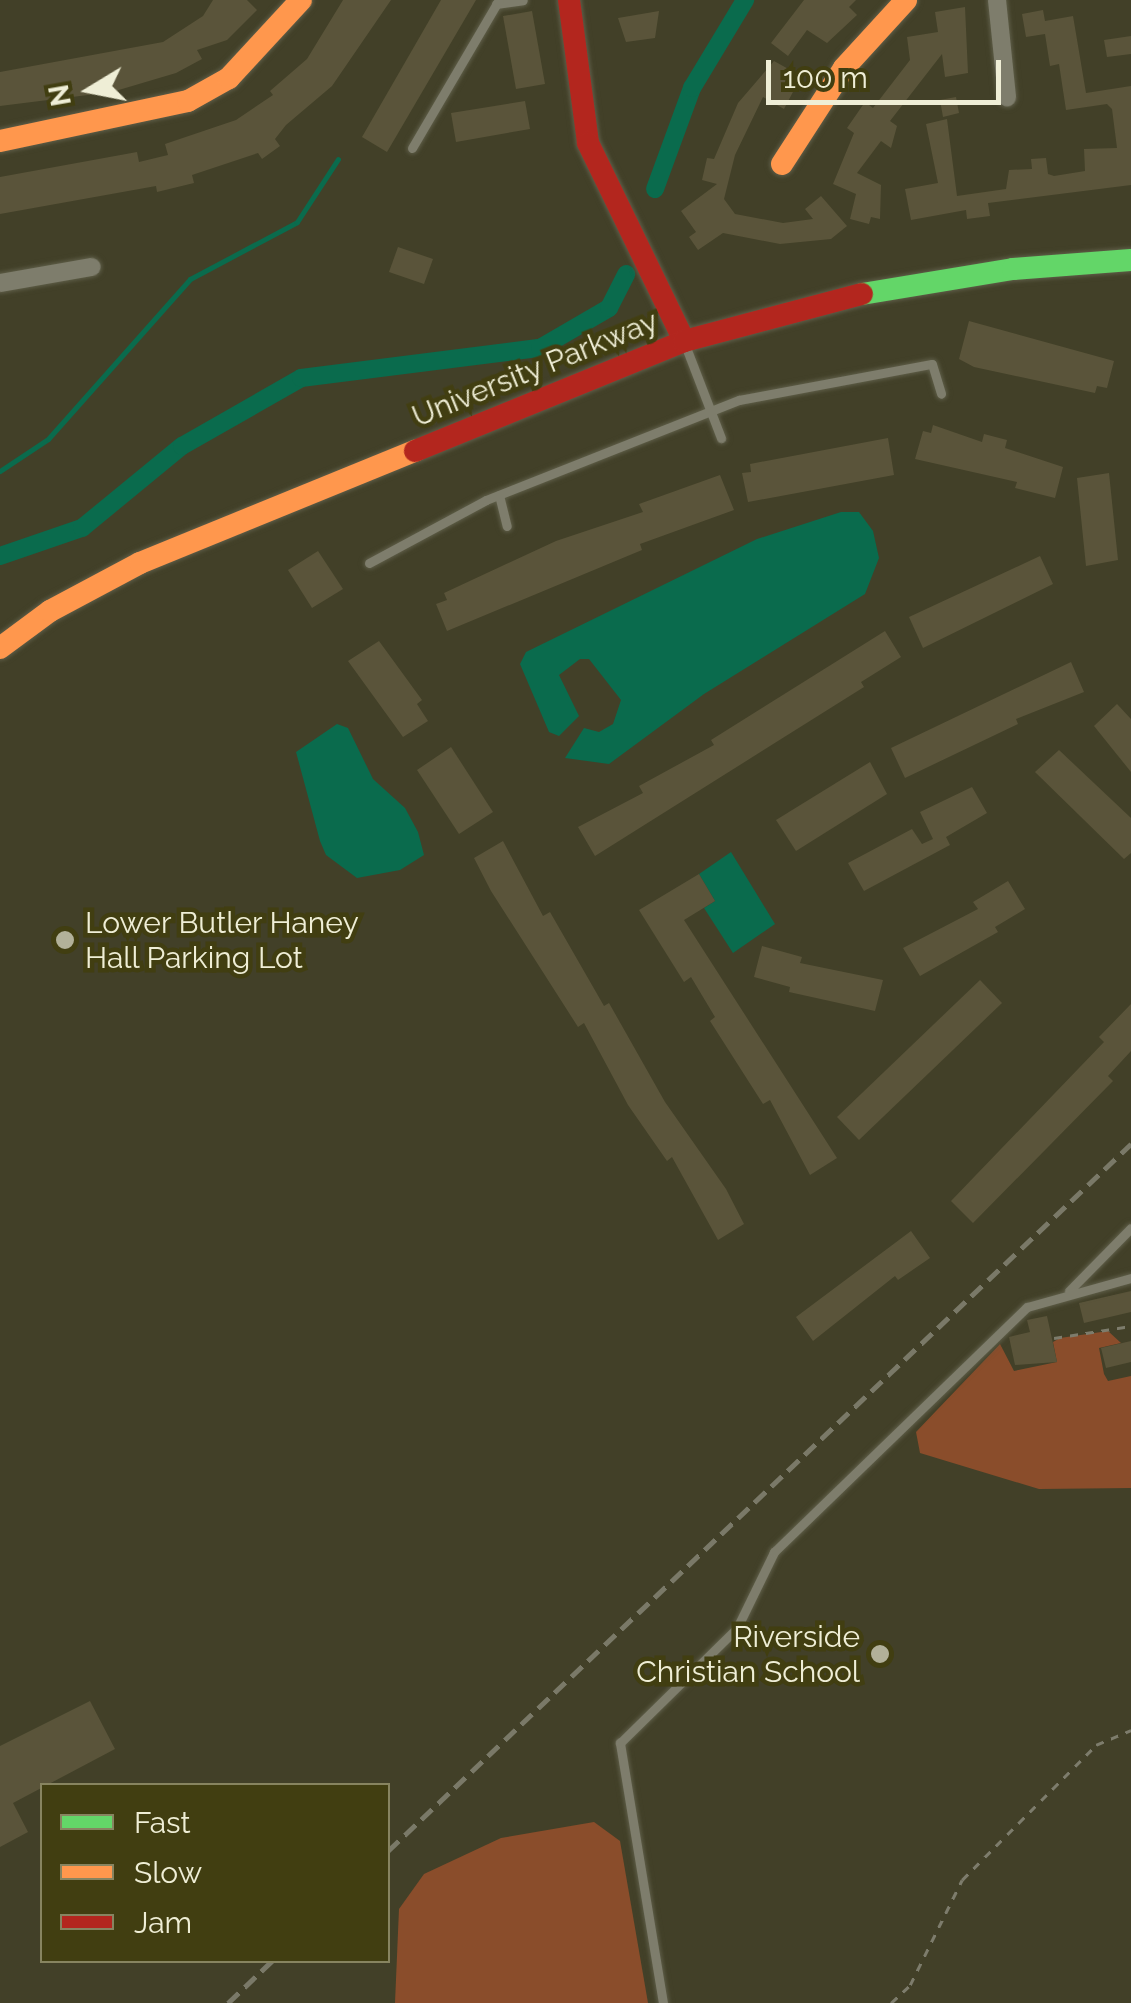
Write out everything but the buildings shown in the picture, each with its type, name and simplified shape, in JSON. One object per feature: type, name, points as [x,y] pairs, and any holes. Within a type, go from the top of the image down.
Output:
[{"type":"main road","points":[[0,141],[188,101],[229,78],[302,0]]},
{"type":"main road","points":[[569,0],[586,129],[602,183],[641,245],[684,341]]},
{"type":"main road","points":[[782,164],[844,68],[906,0]]},
{"type":"main road","name":"University Parkway","points":[[0,648],[50,612],[140,562],[684,341],[842,297],[1013,269],[1131,260]]},
{"type":"street","points":[[997,0],[1007,97]]},
{"type":"street","points":[[0,283],[92,267]]},
{"type":"lane","points":[[412,148],[497,2],[523,0]]},
{"type":"lane","points":[[684,341],[721,438]]},
{"type":"lane","points":[[369,563],[498,495],[739,400],[932,364],[941,394]]},
{"type":"lane","points":[[498,495],[507,526]]},
{"type":"lane","points":[[1066,1293],[1131,1228]]},
{"type":"lane","points":[[664,2003],[620,1742],[738,1628],[774,1552],[1027,1307],[1066,1293],[1131,1278]]},
{"type":"path","points":[[1054,1338],[1131,1326]]},
{"type":"path","points":[[891,2003],[910,1985],[962,1880],[1096,1745],[1131,1730]]},
{"type":"shaded area","points":[[841,512],[859,512],[873,531],[879,558],[865,594],[704,694],[609,764],[565,758],[584,728],[599,732],[613,724],[621,700],[589,659],[580,659],[559,675],[579,716],[559,736],[549,732],[520,664],[526,652],[757,539]]},
{"type":"shaded area","points":[[337,724],[348,728],[373,779],[405,808],[418,832],[424,855],[400,870],[357,878],[326,855],[296,752]]},
{"type":"shaded area","points":[[731,852],[775,924],[733,953],[704,908],[715,901],[699,874]]},
{"type":"shaded area","points":[[1108,1331],[1121,1343],[1099,1348],[1104,1374],[1108,1381],[1131,1376],[1131,1488],[1039,1489],[920,1453],[916,1432],[1000,1344],[1014,1371],[1057,1362],[1053,1342],[1060,1338]]},
{"type":"shaded area","points":[[594,1822],[620,1841],[648,2003],[395,2003],[399,1909],[424,1874],[501,1838]]},
{"type":"waterway","points":[[655,189],[692,88],[745,0]]},
{"type":"waterway","points":[[0,471],[48,439],[190,279],[297,222],[338,159]]},
{"type":"waterway","points":[[0,556],[82,528],[182,446],[301,378],[540,348],[609,308],[626,274]]},
{"type":"railway","points":[[390,1849],[1131,1144]]},
{"type":"railway","points":[[228,2003],[270,1963]]},
{"type":"traffic: fast","points":[[862,294],[1013,269],[1131,260]]},
{"type":"traffic: slow","points":[[0,141],[188,101],[229,78],[301,0]]},
{"type":"traffic: slow","points":[[782,164],[844,68],[906,0]]},
{"type":"traffic: slow","points":[[0,648],[50,611],[140,563],[415,451]]},
{"type":"traffic: jam","points":[[569,0],[588,143],[684,341]]},
{"type":"traffic: jam","points":[[415,451],[684,341],[862,294]]},
{"type":"place","name":"Lower Butler Haney Hall Parking Lot","points":[[65,940]]},
{"type":"place","name":"Riverside Christian School","points":[[880,1654]]}]
